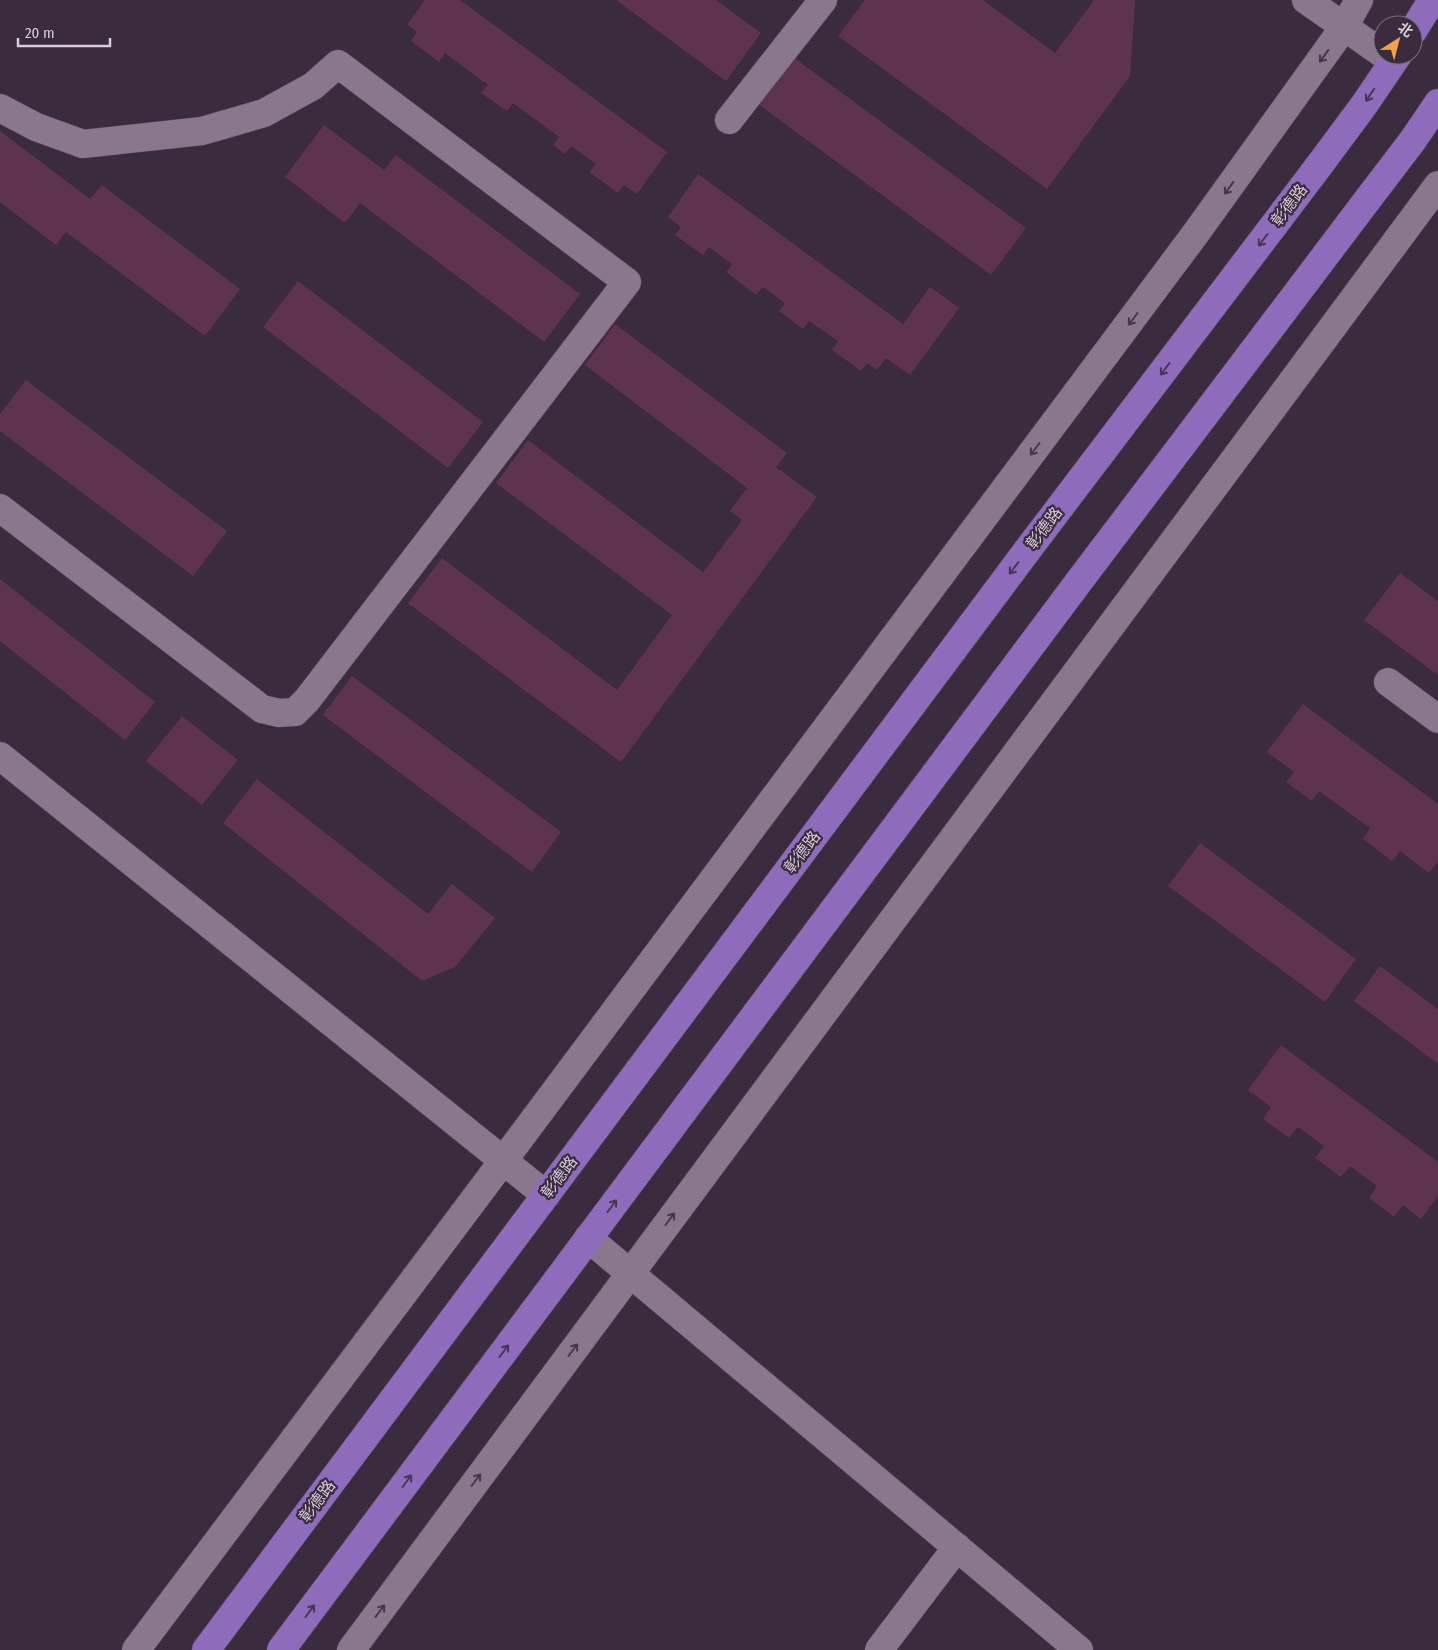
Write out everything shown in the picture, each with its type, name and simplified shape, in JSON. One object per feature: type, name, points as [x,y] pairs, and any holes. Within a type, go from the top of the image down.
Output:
[{"type":"main road","points":[[1423,15],[1432,0]]},
{"type":"main road","name":"彰德路","points":[[206,1650],[1035,540],[1318,167],[1364,105],[1385,65]]},
{"type":"main road","points":[[281,1650],[1077,584],[1371,195],[1438,102]]},
{"type":"street","points":[[729,120],[823,0]]},
{"type":"street","points":[[1306,0],[1373,45]]},
{"type":"street","points":[[136,1650],[1196,234],[1344,27],[1359,0]]},
{"type":"street","points":[[0,108],[36,127],[83,144],[202,131],[264,113],[313,86],[338,64],[627,282],[307,700],[295,712],[279,713],[262,709],[0,508]]},
{"type":"street","points":[[351,1650],[1438,185]]},
{"type":"street","points":[[1388,682],[1438,719]]},
{"type":"street","points":[[0,756],[546,1195]]},
{"type":"street","points":[[588,1238],[1080,1650]]},
{"type":"street","points":[[879,1650],[957,1547]]},
{"type":"building","points":[[425,0],[460,0],[667,152],[637,194],[624,185],[618,193],[589,172],[596,164],[571,146],[565,154],[553,145],[559,137],[513,103],[507,111],[481,93],[488,85],[445,53],[439,62],[411,41],[417,32],[407,25]]},
{"type":"building","points":[[616,0],[716,0],[761,33],[726,81]]},
{"type":"building","points":[[865,0],[983,0],[1055,53],[1094,0],[1135,0],[1130,76],[1047,189],[838,36]]},
{"type":"building","points":[[793,57],[1026,228],[991,275],[758,104]]},
{"type":"building","points":[[324,125],[384,170],[396,155],[580,294],[544,342],[360,203],[345,223],[285,177]]},
{"type":"building","points":[[0,131],[90,199],[102,185],[240,289],[205,336],[66,232],[56,245],[0,202]]},
{"type":"building","points":[[698,174],[903,324],[930,287],[959,308],[910,375],[886,358],[877,370],[867,363],[861,371],[832,350],[838,341],[809,321],[803,329],[779,311],[785,303],[763,287],[756,295],[726,272],[732,264],[709,247],[703,255],[675,235],[681,227],[668,217]]},
{"type":"building","points":[[298,281],[483,422],[448,468],[263,327]]},
{"type":"building","points":[[615,324],[787,453],[776,467],[817,497],[621,762],[408,603],[442,558],[617,690],[672,615],[496,483],[528,440],[703,572],[742,520],[730,511],[747,488],[585,365]]},
{"type":"building","points":[[26,380],[227,531],[193,576],[0,431],[0,414]]},
{"type":"building","points":[[1400,573],[1438,601],[1438,675],[1364,620]]},
{"type":"building","points":[[0,579],[155,702],[125,740],[0,641]]},
{"type":"building","points":[[352,676],[561,832],[532,872],[323,715]]},
{"type":"building","points":[[1303,704],[1438,804],[1438,861],[1429,873],[1400,851],[1392,861],[1363,839],[1370,828],[1319,791],[1312,801],[1286,782],[1294,772],[1267,752]]},
{"type":"building","points":[[182,716],[238,760],[202,805],[146,761]]},
{"type":"building","points":[[257,779],[428,914],[452,884],[495,918],[455,967],[422,981],[223,823]]},
{"type":"building","points":[[1200,843],[1356,959],[1325,1002],[1168,886]]},
{"type":"building","points":[[1380,966],[1438,1009],[1438,1064],[1354,1001]]},
{"type":"building","points":[[1281,1045],[1438,1162],[1438,1196],[1421,1219],[1403,1205],[1394,1217],[1369,1198],[1377,1186],[1350,1166],[1341,1177],[1315,1158],[1324,1146],[1298,1127],[1289,1138],[1263,1119],[1271,1107],[1248,1090]]}]
